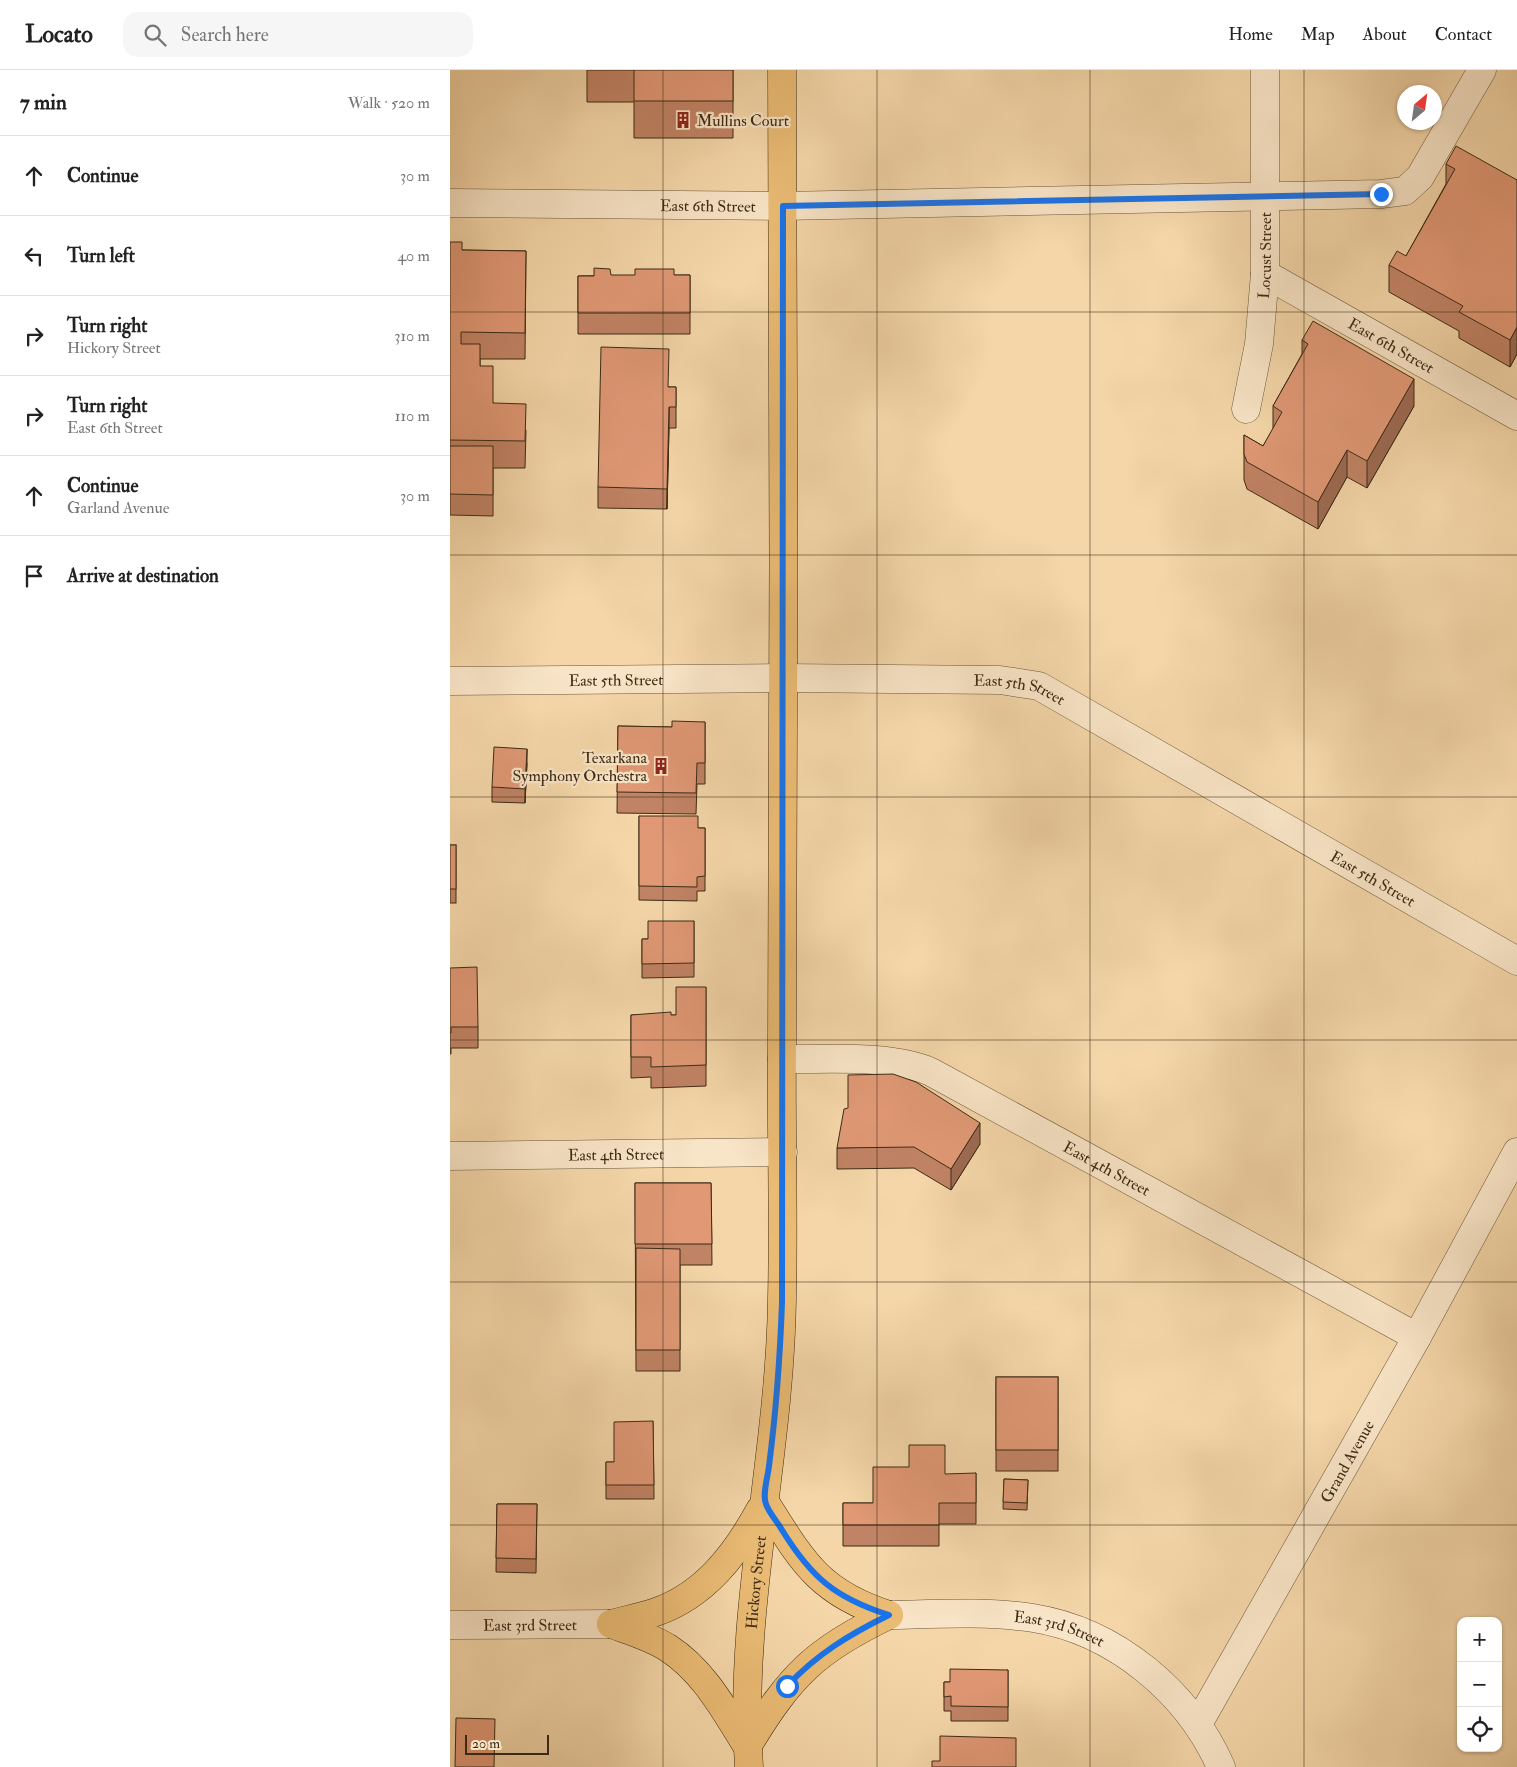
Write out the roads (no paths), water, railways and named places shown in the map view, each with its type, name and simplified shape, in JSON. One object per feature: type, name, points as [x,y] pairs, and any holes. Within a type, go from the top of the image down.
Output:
[{"type":"main road","name":"Hickory Street","points":[[748,1757],[750,1637],[775,1420],[780,1358],[783,1152],[784,678],[782,70]]},
{"type":"main road","points":[[611,1624],[656,1612],[683,1600],[701,1588],[735,1551],[765,1502],[791,1543],[822,1582],[861,1606],[889,1615]]},
{"type":"main road","points":[[748,1757],[770,1708],[808,1664],[854,1632],[889,1615]]},
{"type":"main road","points":[[611,1624],[668,1648],[684,1661],[719,1700],[748,1757]]},
{"type":"street","name":"Locust Street","points":[[1246,408],[1259,344],[1264,274],[1265,70]]},
{"type":"street","name":"East 6th Street","points":[[450,203],[783,206],[1381,194],[1405,191],[1420,176],[1482,70]]},
{"type":"street","name":"East 6th Street","points":[[1264,274],[1517,416]]},
{"type":"street","name":"East 5th Street","points":[[450,681],[784,678],[1000,680],[1039,686],[1517,962]]},
{"type":"street","name":"East 4th Street","points":[[782,1059],[894,1061],[914,1064],[1417,1338]]},
{"type":"street","name":"East 4th Street","points":[[450,1156],[783,1152]]},
{"type":"street","name":"Grand Avenue","points":[[1198,1724],[1417,1338],[1517,1152]]},
{"type":"street","name":"East 3rd Street","points":[[889,1615],[1003,1614],[1034,1618],[1064,1626],[1114,1647],[1135,1661],[1159,1680],[1198,1724]]},
{"type":"street","name":"East 3rd Street","points":[[450,1625],[611,1624]]},
{"type":"street","points":[[1198,1724],[1221,1767]]},
{"type":"place","name":"Mullins Court","points":[[683,120]]},
{"type":"place","name":"Texarkana Symphony Orchestra","points":[[661,766]]}]
